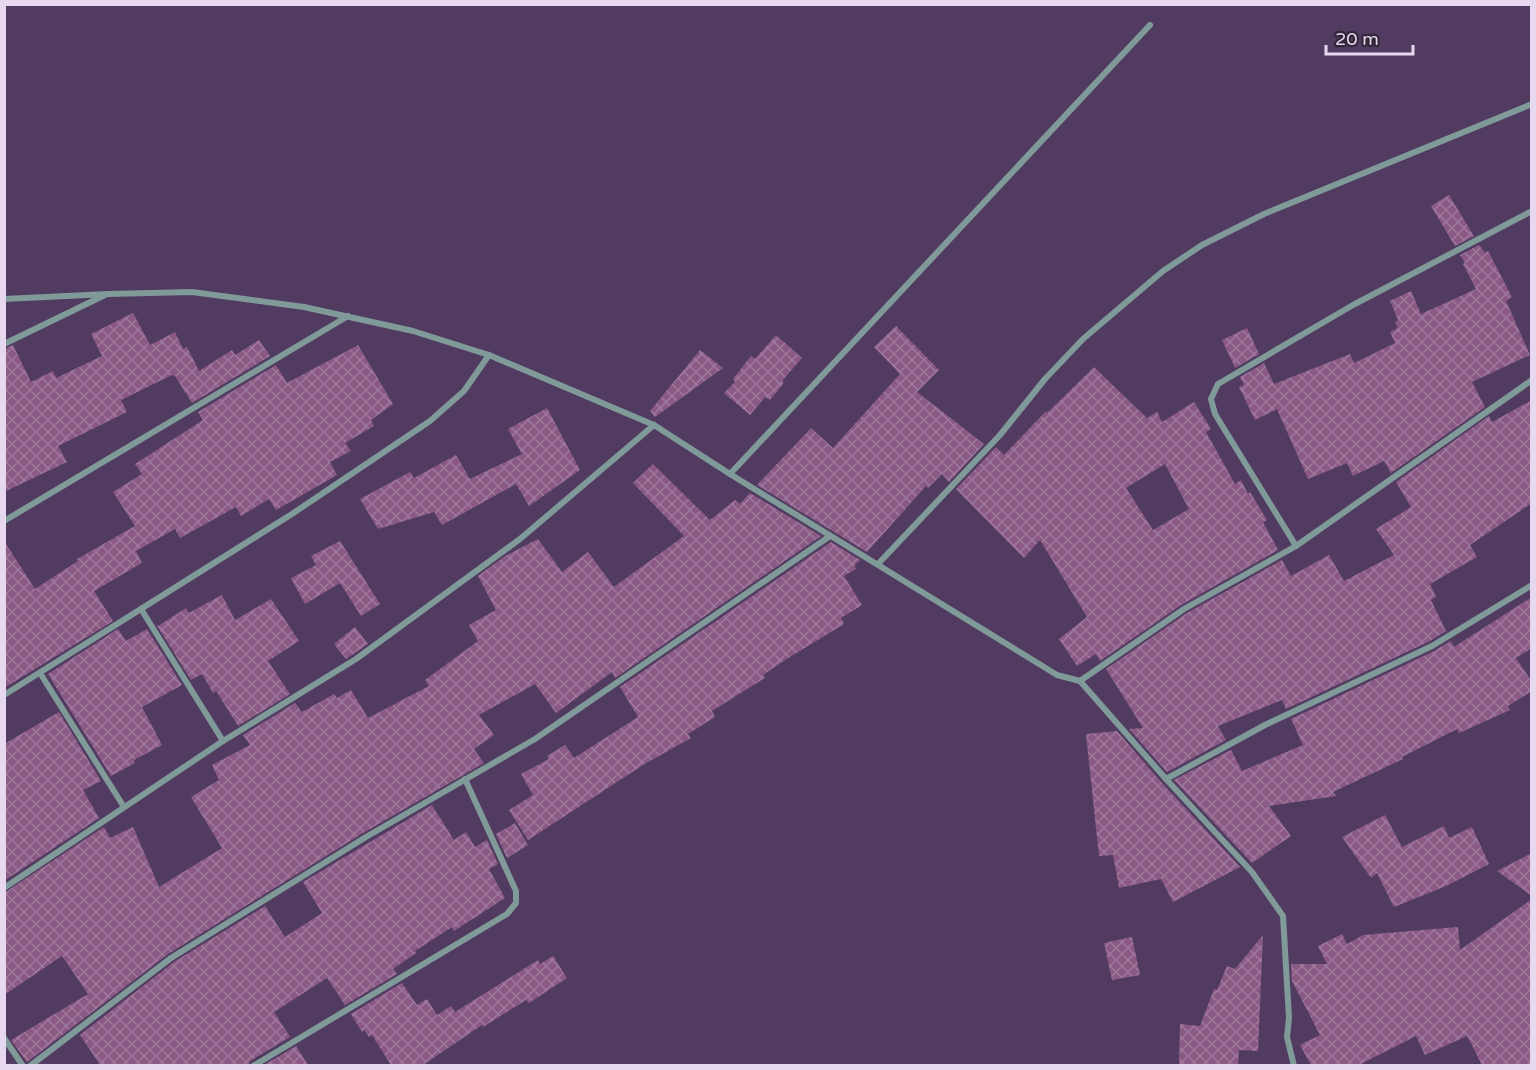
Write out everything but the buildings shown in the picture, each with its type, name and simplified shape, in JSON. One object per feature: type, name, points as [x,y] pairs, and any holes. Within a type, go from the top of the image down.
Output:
[{"type":"street","points":[[730,474],[1149,25]]},
{"type":"street","points":[[878,564],[1000,435],[1045,379],[1083,339],[1163,271],[1202,245],[1264,214],[1532,104]]},
{"type":"street","points":[[1296,546],[1215,414],[1211,399],[1218,384],[1353,304],[1532,211]]},
{"type":"street","points":[[4,299],[192,292],[304,307],[413,331],[489,355],[654,424],[730,474],[1057,675],[1080,681],[1252,872],[1283,916],[1287,1037],[1294,1065]]},
{"type":"street","points":[[4,344],[108,294]]},
{"type":"street","points":[[4,520],[348,316]]},
{"type":"street","points":[[4,695],[292,514],[430,421],[464,391],[489,355]]},
{"type":"street","points":[[1080,681],[1184,609],[1296,546],[1532,380]]},
{"type":"street","points":[[4,888],[223,741],[356,659],[520,539],[654,424]]},
{"type":"street","points":[[30,1065],[171,958],[366,837],[535,739],[830,536]]},
{"type":"street","points":[[1166,779],[1265,725],[1432,646],[1532,585]]},
{"type":"street","points":[[141,609],[223,741]]},
{"type":"street","points":[[40,673],[124,807]]},
{"type":"street","points":[[253,1065],[507,914],[516,903],[516,891],[465,779]]},
{"type":"street","points":[[4,1038],[23,1065]]}]
